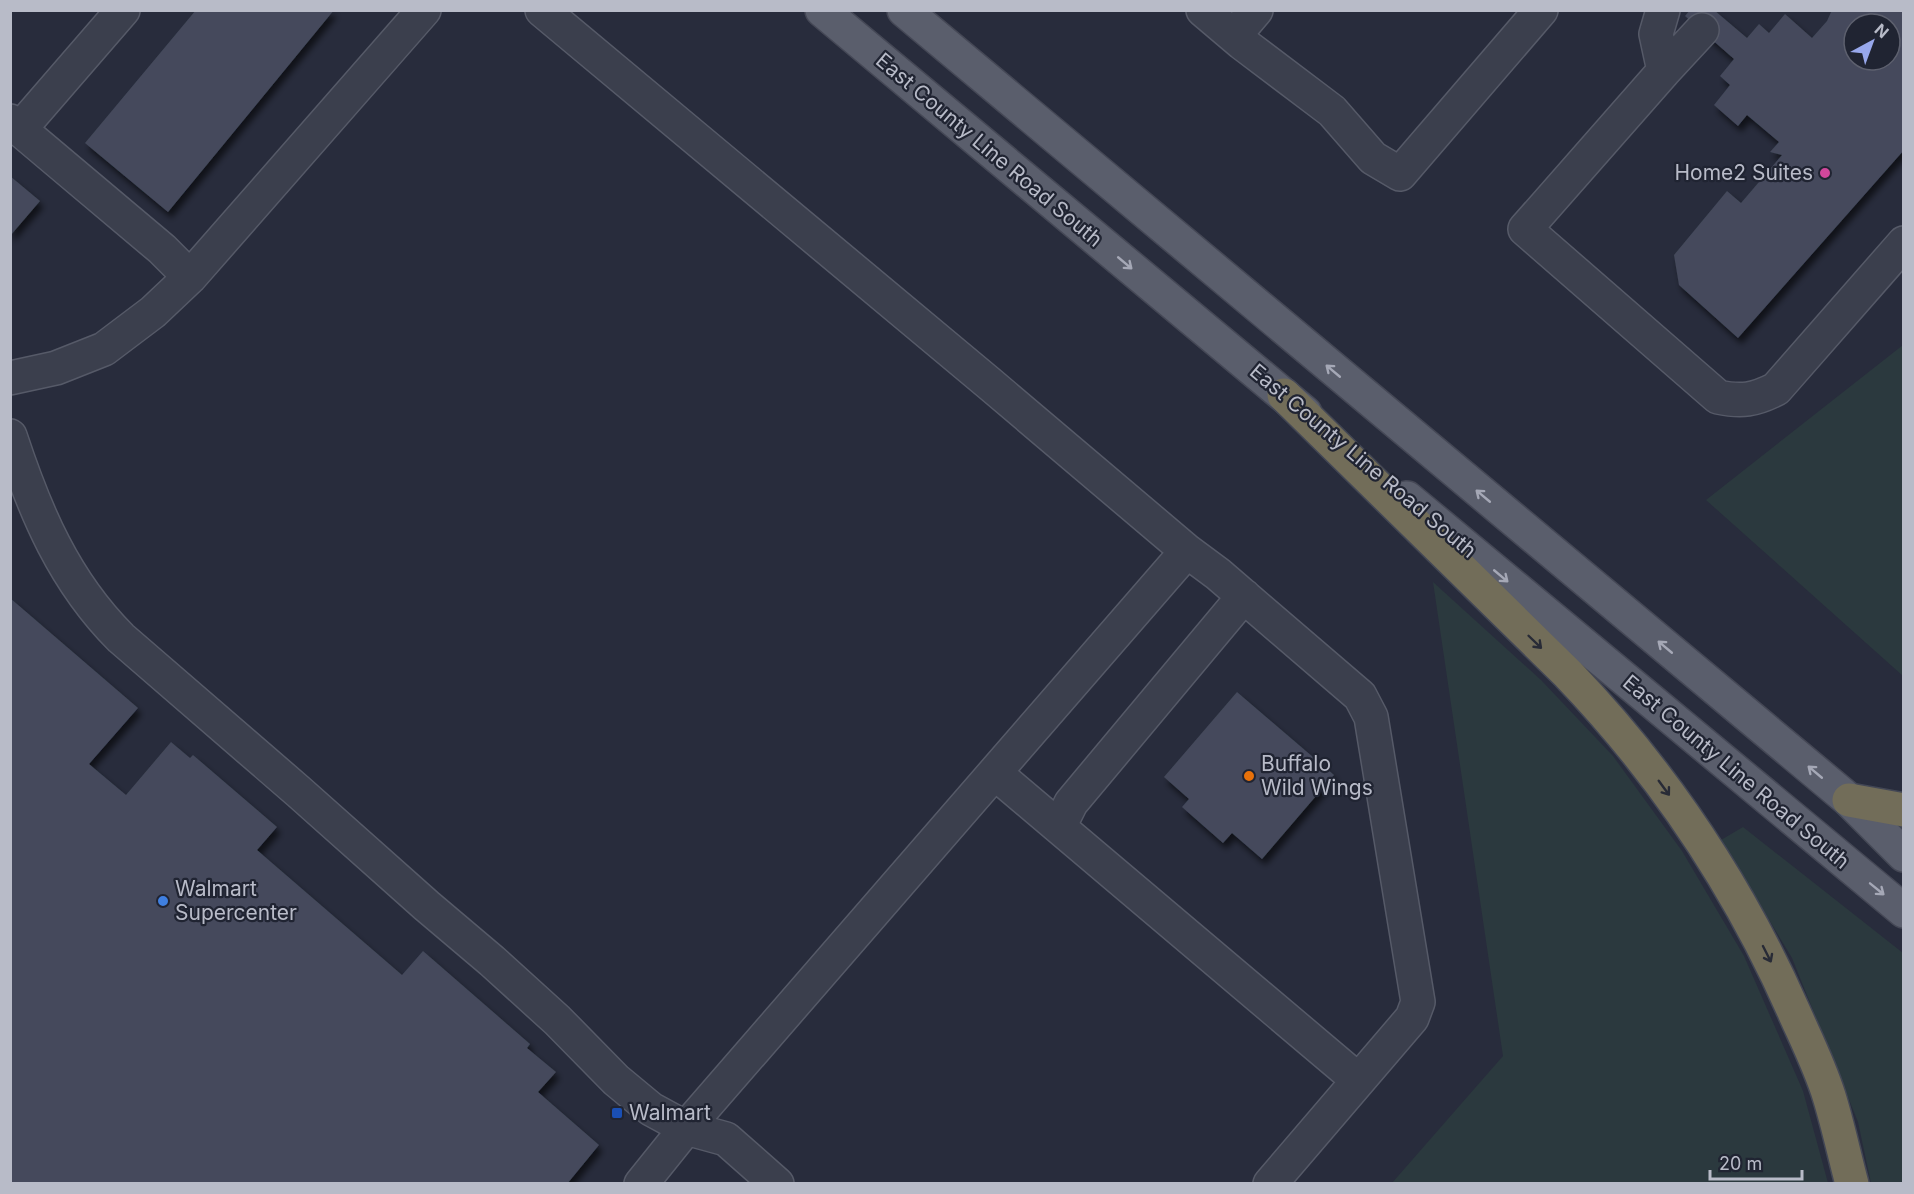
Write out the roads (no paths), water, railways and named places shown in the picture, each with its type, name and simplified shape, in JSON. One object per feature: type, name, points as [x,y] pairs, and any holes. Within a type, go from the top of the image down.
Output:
[{"type":"highway","points":[[1284,395],[1569,674],[1607,714],[1683,814],[1743,908],[1790,1002],[1828,1095],[1852,1184]]},
{"type":"highway","points":[[1849,800],[1904,810]]},
{"type":"main road","name":"East County Line Road South","points":[[822,10],[1904,911]]},
{"type":"main road","points":[[904,10],[1849,800],[1904,855]]},
{"type":"lane","points":[[10,378],[56,368],[104,349],[153,312],[190,276],[424,10]]},
{"type":"lane","points":[[542,10],[1187,551],[1218,574],[1360,696],[1371,717],[1418,1002],[1412,1018],[1270,1184]]},
{"type":"lane","points":[[1203,10],[1332,111],[1373,158],[1400,174],[1540,10]]},
{"type":"lane","points":[[1234,36],[1256,10]]},
{"type":"lane","points":[[1664,10],[1656,34],[1664,71]]},
{"type":"lane","points":[[108,16],[15,125],[162,249],[190,276]]},
{"type":"lane","points":[[1713,18],[1526,229],[1718,397],[1737,401],[1759,398],[1776,389],[1904,243]]},
{"type":"lane","points":[[10,436],[19,491],[80,589],[105,622],[121,638],[492,961],[557,1020],[616,1080],[651,1109],[686,1128],[726,1139],[777,1184]]},
{"type":"lane","points":[[641,1184],[686,1128],[1187,551]]},
{"type":"lane","points":[[1059,827],[1071,803],[1244,596]]},
{"type":"lane","points":[[995,773],[1358,1080]]},
{"type":"place","name":"Home2 Suites","points":[[1825,173]]},
{"type":"place","name":"Buffalo Wild Wings","points":[[1249,776]]},
{"type":"place","name":"Walmart Supercenter","points":[[163,901]]},
{"type":"place","name":"Walmart","points":[[617,1113]]}]
